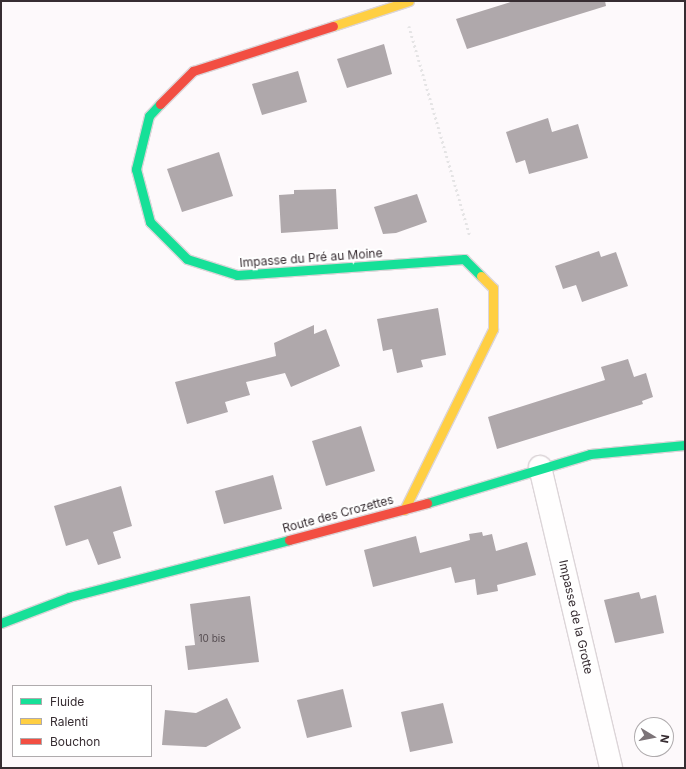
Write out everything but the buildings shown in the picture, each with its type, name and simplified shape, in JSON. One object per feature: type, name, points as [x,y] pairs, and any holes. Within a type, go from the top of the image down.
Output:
[{"type":"street","name":"Impasse du Pré au Moine","points":[[405,2],[193,71],[149,116],[136,169],[150,222],[187,259],[237,276],[464,259]]},
{"type":"street","points":[[404,510],[493,329],[493,288],[464,259]]},
{"type":"street","name":"Route des Crozettes","points":[[1,623],[69,597],[404,510],[540,467],[590,454],[685,445]]},
{"type":"street","name":"Impasse de la Grotte","points":[[540,467],[611,768]]},
{"type":"path","points":[[405,2],[470,233],[464,259]]},
{"type":"traffic: fast","points":[[160,104],[149,116],[136,169],[150,222],[187,259],[237,275],[464,259],[481,276]]},
{"type":"traffic: fast","points":[[427,503],[590,454],[685,445]]},
{"type":"traffic: fast","points":[[1,623],[69,597],[289,540]]},
{"type":"traffic: slow","points":[[333,26],[409,1]]},
{"type":"traffic: slow","points":[[404,510],[493,329],[493,288],[481,276]]},
{"type":"traffic: jam","points":[[160,104],[193,71],[333,26]]},
{"type":"traffic: jam","points":[[289,540],[427,503]]}]
